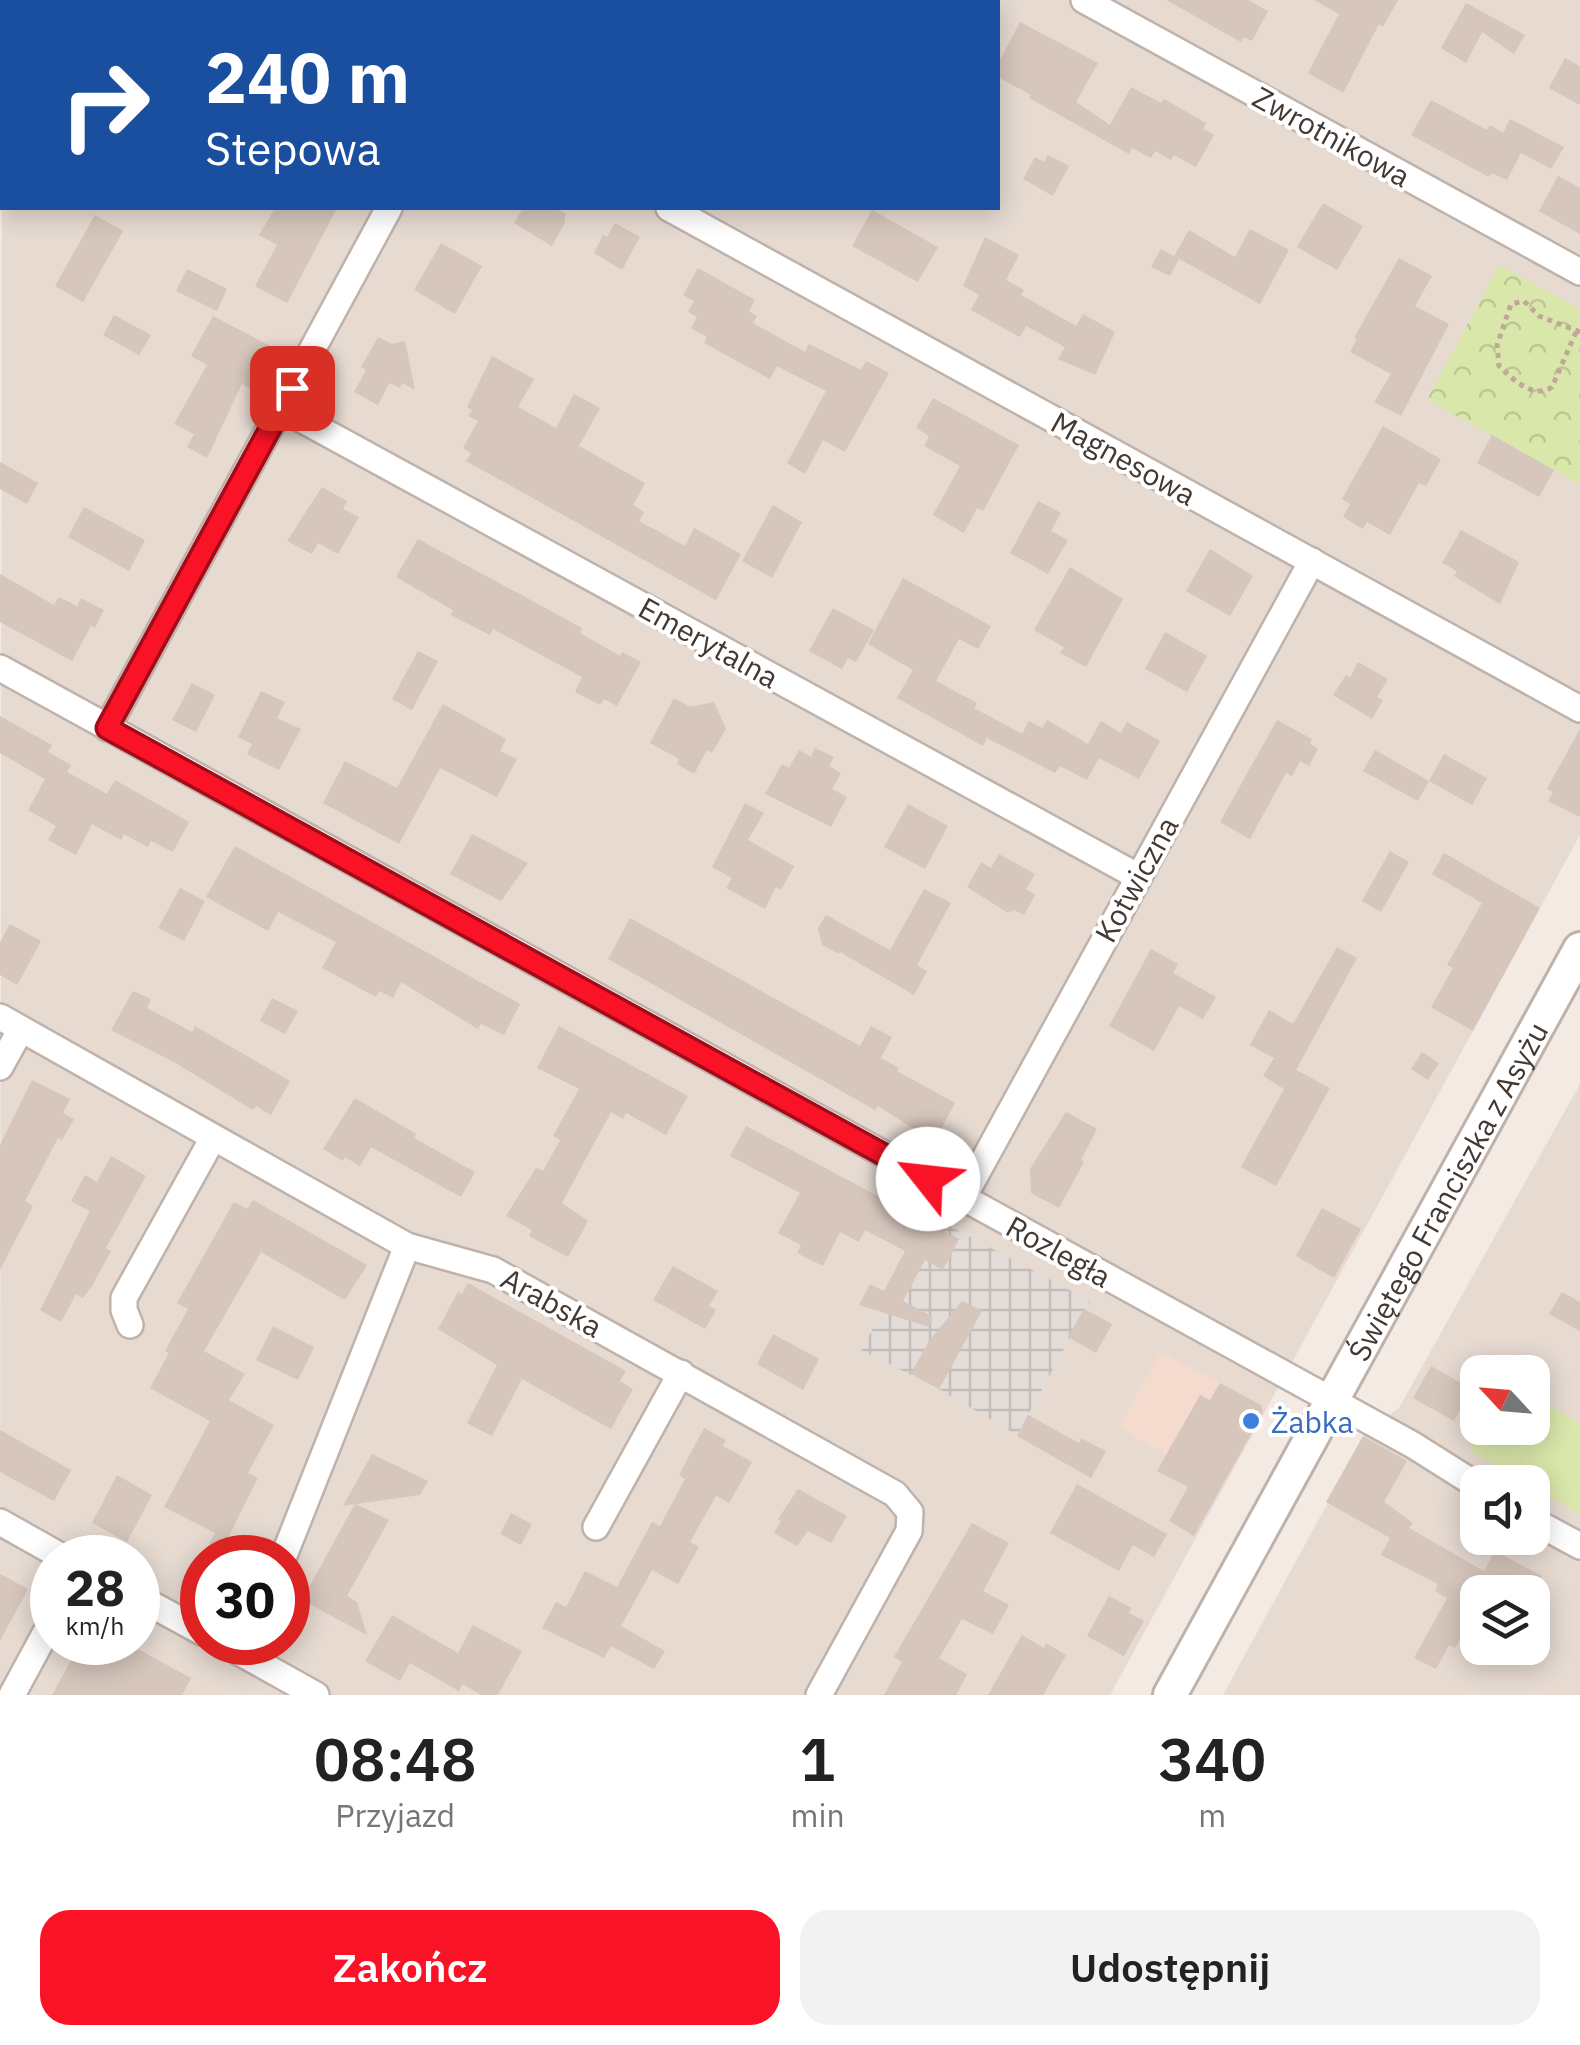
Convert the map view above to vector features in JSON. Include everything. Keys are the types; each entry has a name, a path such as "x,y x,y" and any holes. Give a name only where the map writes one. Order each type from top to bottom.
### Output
{"street":[{"name":"Zwrotnikowa","path":"1084,0 1580,272"},
{"path":"107,728 389,210"},
{"name":"Magnesowa","path":"672,210 1580,709"},
{"name":"Emerytalna","path":"281,408 1137,876"},
{"name":"Kotwiczna","path":"962,1198 1312,561"},
{"name":"Rozległa","path":"0,668 1413,1445 1460,1475"},
{"name":"Świętego Franciszka z Asyżu","path":"1170,1695 1580,949"},
{"path":"0,1068 11,1023"},
{"name":"Arabska","path":"11,1023 407,1246 484,1266 894,1494 910,1512 908,1531 819,1695"},
{"path":"130,1325 124,1298 213,1138"},
{"path":"292,1535 407,1246"},
{"path":"596,1527 681,1373"},
{"path":"0,1522 30,1539"},
{"path":"1550,1530 1580,1546"},
{"path":"12,1695 30,1662"},
{"path":"266,1665 316,1695"}],"path":[{"path":"1516,300 1540,316 1578,332 1552,387 1544,392 1534,392 1499,366 1497,345 1511,304 1516,300"}],"shaded area":[{"path":"1000,0 1580,0 1580,835 1110,1695 0,1695 2,210 1000,210"},
{"path":"1580,1084 1580,1695 1223,1695 1366,1433 1399,1408"},
{"path":"935,1218 1090,1301 1017,1435 939,1389 861,1350"},
{"path":"1160,1351 1261,1405 1263,1413 1223,1486 1119,1428"}],"green space":[{"path":"1499,265 1580,309 1580,484 1427,400"},
{"path":"1550,1406 1580,1424 1580,1514 1550,1497 1550,1465 1494,1465 1469,1451 1472,1445 1550,1445"}],"building":[{"path":"1166,0 1248,0 1268,11 1252,41 1244,37 1241,42"},
{"path":"1314,0 1398,0 1383,27 1379,24 1343,93 1308,73 1339,14"},
{"path":"1466,3 1525,35 1514,54 1482,32 1466,63 1441,48"},
{"path":"1020,22 1098,63 1076,102 1110,125 1131,87 1161,103 1164,99 1206,123 1203,129 1214,135 1196,167 1174,155 1171,160 1155,151 1151,158 1132,148 1129,154 1000,78 1000,60"},
{"path":"1565,58 1580,66 1580,105 1549,88"},
{"path":"1431,100 1487,130 1490,125 1503,133 1510,119 1564,147 1551,169 1521,153 1507,180 1492,173 1489,177 1411,135"},
{"path":"1048,155 1069,166 1053,196 1023,179 1035,157 1044,162"},
{"path":"1558,176 1580,188 1580,234 1539,211"},
{"path":"1323,203 1363,226 1337,270 1297,247"},
{"path":"274,210 336,210 287,303 255,286 277,245 259,235"},
{"path":"522,210 565,213 565,222 552,246 514,223"},
{"path":"872,210 938,247 918,282 852,246"},
{"path":"95,215 123,231 83,302 55,286"},
{"path":"615,223 640,237 622,270 594,253"},
{"path":"1250,229 1289,250 1260,304 1174,256 1189,230 1235,257"},
{"path":"985,237 1019,255 1006,280 1024,290 1021,295 1076,326 1083,314 1115,332 1095,375 1058,359 1065,347 1026,326 1020,337 971,310 979,295 963,286"},
{"path":"441,243 482,266 455,314 414,290"},
{"path":"1161,249 1179,259 1170,276 1151,267"},
{"path":"1399,258 1432,276 1415,306 1449,324 1401,416 1374,402 1391,374 1350,352"},
{"path":"698,268 755,300 749,311 757,316 753,323 805,352 809,344 861,370 866,361 889,373 845,452 823,440 805,474 787,463 826,391 777,366 770,379 704,343 707,337 691,328 697,317 688,312 694,301 683,295"},
{"path":"187,269 227,289 217,311 176,291"},
{"path":"114,315 151,335 139,355 103,335"},
{"path":"213,316 276,349 254,391 242,384 207,458 187,447 194,434 174,424 207,365 191,356"},
{"path":"378,337 392,344 405,341 415,390 402,383 400,388 389,383 378,405 354,392 366,370 361,367"},
{"path":"492,356 534,379 518,407 556,428 574,394 600,408 579,446 645,483 633,505 644,512 639,521 685,546 694,528 741,554 716,600 466,461 471,453 463,448 478,421 468,416 472,410 467,407"},
{"path":"933,398 1019,445 983,511 977,508 964,533 933,515 960,466 924,446 929,436 916,428"},
{"path":"1383,426 1441,459 1426,486 1419,483 1390,535 1367,522 1363,529 1343,517 1350,504 1342,499"},
{"path":"1492,435 1554,470 1539,497 1477,463"},
{"path":"0,462 38,483 27,504 0,489"},
{"path":"322,487 347,501 343,509 359,517 338,554 318,543 312,554 287,541"},
{"path":"1038,501 1061,513 1051,531 1068,540 1048,574 1010,553"},
{"path":"773,505 802,522 772,578 742,561"},
{"path":"84,507 145,540 129,571 68,537"},
{"path":"1461,530 1519,562 1500,604 1454,576 1457,571 1442,563"},
{"path":"418,539 582,628 580,633 620,656 622,652 641,662 617,706 604,699 600,705 575,692 582,677 493,629 490,635 451,615 453,610 396,577"},
{"path":"1210,549 1253,576 1230,616 1186,591"},
{"path":"1070,567 1123,599 1086,667 1060,653 1064,647 1034,630"},
{"path":"0,574 54,605 59,597 77,606 81,598 104,610 72,661 0,622"},
{"path":"903,578 991,626 978,649 959,639 936,681 977,703 974,708 1022,734 1029,721 1042,728 1047,720 1088,744 1101,721 1121,733 1127,722 1160,741 1139,779 1099,758 1087,780 1060,766 1055,773 987,738 983,746 897,698 913,670 868,644"},
{"path":"833,608 874,630 856,662 848,658 842,669 809,651"},
{"path":"1165,632 1207,656 1187,692 1145,669"},
{"path":"418,651 438,661 412,710 392,699"},
{"path":"1358,662 1388,679 1377,697 1383,700 1372,719 1333,695 1346,675 1350,678"},
{"path":"192,683 215,695 196,732 172,720"},
{"path":"261,691 285,702 277,718 301,729 279,770 247,754 252,744 238,737"},
{"path":"674,698 690,707 714,702 726,729 712,753 707,750 694,774 677,764 679,759 650,743"},
{"path":"443,704 506,739 500,751 517,759 497,797 440,768 399,844 323,803 345,761 397,788"},
{"path":"0,716 52,745 48,752 71,765 67,772 107,794 115,780 189,822 173,852 151,841 148,847 124,834 121,840 92,824 76,855 48,840 56,826 28,810 45,779 0,753"},
{"path":"1277,720 1312,739 1310,744 1318,749 1309,766 1300,761 1292,776 1286,773 1250,839 1220,822"},
{"path":"1580,729 1580,817 1548,801 1553,792 1547,789"},
{"path":"815,748 834,757 829,766 841,773 832,789 847,797 831,827 765,794 782,764 789,768 799,750 811,757"},
{"path":"1375,750 1429,781 1418,801 1363,771"},
{"path":"1444,754 1487,778 1472,805 1429,781"},
{"path":"745,803 764,813 748,840 794,866 781,890 776,887 765,909 726,888 732,878 712,867"},
{"path":"908,804 948,826 925,869 884,847"},
{"path":"472,834 528,863 501,901 450,874"},
{"path":"235,846 520,1004 504,1035 481,1024 478,1029 401,982 393,998 379,991 376,997 322,968 336,942 278,912 268,931 206,897"},
{"path":"1390,851 1409,862 1381,912 1362,901"},
{"path":"1444,853 1540,908 1473,1031 1431,1007 1453,968 1447,965 1482,903 1432,874"},
{"path":"999,854 1035,874 1026,889 1035,895 1024,915 1014,910 1008,913 967,887 981,862 991,868"},
{"path":"180,888 205,901 184,941 158,928"},
{"path":"924,889 951,903 917,965 927,971 914,995 822,945 818,928 826,915 890,950"},
{"path":"630,918 860,1046 871,1026 892,1037 881,1058 955,1103 934,1142 878,1106 875,1110 608,959"},
{"path":"10,924 41,941 17,985 0,975 0,942"},
{"path":"1337,947 1357,958 1296,1070 1330,1088 1276,1186 1241,1167 1284,1089 1263,1076 1274,1058 1250,1045 1269,1010 1293,1024"},
{"path":"1151,949 1178,964 1173,973 1216,997 1203,1019 1179,1006 1154,1051 1109,1026"},
{"path":"133,991 151,999 147,1008 192,1032 195,1026 290,1081 271,1115 256,1106 253,1110 174,1062 111,1030"},
{"path":"272,998 298,1011 285,1034 260,1021"},
{"path":"559,1026 688,1096 666,1135 626,1113 623,1119 611,1112 562,1203 588,1221 568,1257 529,1236 532,1230 506,1216 536,1168 543,1171 560,1140 553,1136 579,1089 537,1068"},
{"path":"1422,1052 1439,1063 1428,1080 1411,1069"},
{"path":"32,1080 70,1099 63,1113 74,1119 62,1140 58,1138 25,1201 33,1206 0,1270 0,1145"},
{"path":"355,1098 416,1134 414,1138 475,1172 461,1197 371,1147 360,1166 323,1149"},
{"path":"1066,1112 1097,1129 1059,1208 1031,1193 1030,1169"},
{"path":"746,1126 959,1239 943,1270 925,1260 903,1301 933,1317 929,1327 859,1305 870,1284 884,1291 905,1251 865,1230 859,1242 840,1232 823,1266 797,1253 801,1245 778,1233 800,1193 730,1156"},
{"path":"111,1156 146,1176 106,1248 111,1251 92,1286 83,1298 76,1294 61,1322 40,1310 90,1211 71,1201 85,1175 97,1182"},
{"path":"253,1200 367,1265 345,1300 261,1252 204,1351 245,1374 229,1400 274,1425 248,1473 258,1478 230,1535 214,1535 164,1507 210,1421 150,1388 188,1309 177,1303 234,1202 247,1209"},
{"path":"1322,1208 1361,1229 1334,1278 1296,1256"},
{"path":"673,1266 718,1291 709,1306 716,1310 705,1329 653,1300"},
{"path":"468,1283 626,1371 620,1381 633,1389 611,1429 522,1379 492,1436 467,1423 497,1365 438,1329 458,1292 462,1294"},
{"path":"1562,1292 1580,1302 1580,1331 1549,1314"},
{"path":"962,1301 982,1311 939,1389 911,1374 929,1341"},
{"path":"1084,1309 1112,1324 1096,1353 1068,1337"},
{"path":"273,1326 314,1347 298,1380 256,1360"},
{"path":"773,1334 819,1359 803,1390 757,1364"},
{"path":"1431,1366 1460,1382 1460,1410 1454,1421 1413,1398"},
{"path":"1220,1383 1261,1405 1263,1413 1194,1536 1169,1521 1188,1487 1157,1471 1200,1395 1210,1400"},
{"path":"1028,1415 1079,1443 1081,1438 1106,1451 1091,1478 1017,1436"},
{"path":"704,1428 726,1440 723,1446 752,1462 729,1503 716,1496 690,1542 699,1547 678,1584 652,1570 621,1626 665,1651 654,1669 611,1646 604,1658 542,1628 556,1602 566,1607 585,1571 617,1587 652,1522 660,1526 685,1479 679,1475"},
{"path":"0,1430 71,1470 54,1501 0,1472"},
{"path":"1363,1436 1407,1461 1384,1502 1413,1523 1409,1528 1484,1571 1493,1555 1503,1555 1540,1575 1460,1575 1460,1639 1455,1648 1449,1645 1436,1669 1414,1658 1447,1598 1435,1591 1438,1584 1381,1555 1390,1538 1326,1502"},
{"path":"372,1454 428,1481 420,1495 356,1504 389,1520 347,1596 357,1602 367,1635 310,1604 310,1586 355,1504 343,1506"},
{"path":"117,1475 152,1495 131,1535 114,1535 92,1523"},
{"path":"1077,1484 1167,1534 1154,1557 1133,1545 1119,1571 1050,1533"},
{"path":"798,1489 847,1516 831,1543 808,1531 797,1546 774,1533 781,1521 778,1519"},
{"path":"511,1513 532,1524 521,1545 500,1534"},
{"path":"972,1523 1009,1543 983,1591 1009,1605 993,1634 962,1619 939,1658 967,1674 956,1695 884,1695 902,1662 894,1657"},
{"path":"0,1574 28,1589 0,1641"},
{"path":"1109,1596 1132,1608 1129,1613 1144,1621 1124,1656 1087,1636"},
{"path":"392,1615 458,1653 473,1625 522,1651 498,1695 482,1695 462,1684 459,1691 410,1663 400,1681 365,1661"},
{"path":"1022,1635 1066,1655 1043,1695 988,1695"},
{"path":"160,1661 191,1678 182,1695 52,1695 68,1665 160,1665"}],"place":[{"name":"Żabka","path":"1251,1421"}],"route":[{"path":"292,388 107,728 928,1179"}]}
